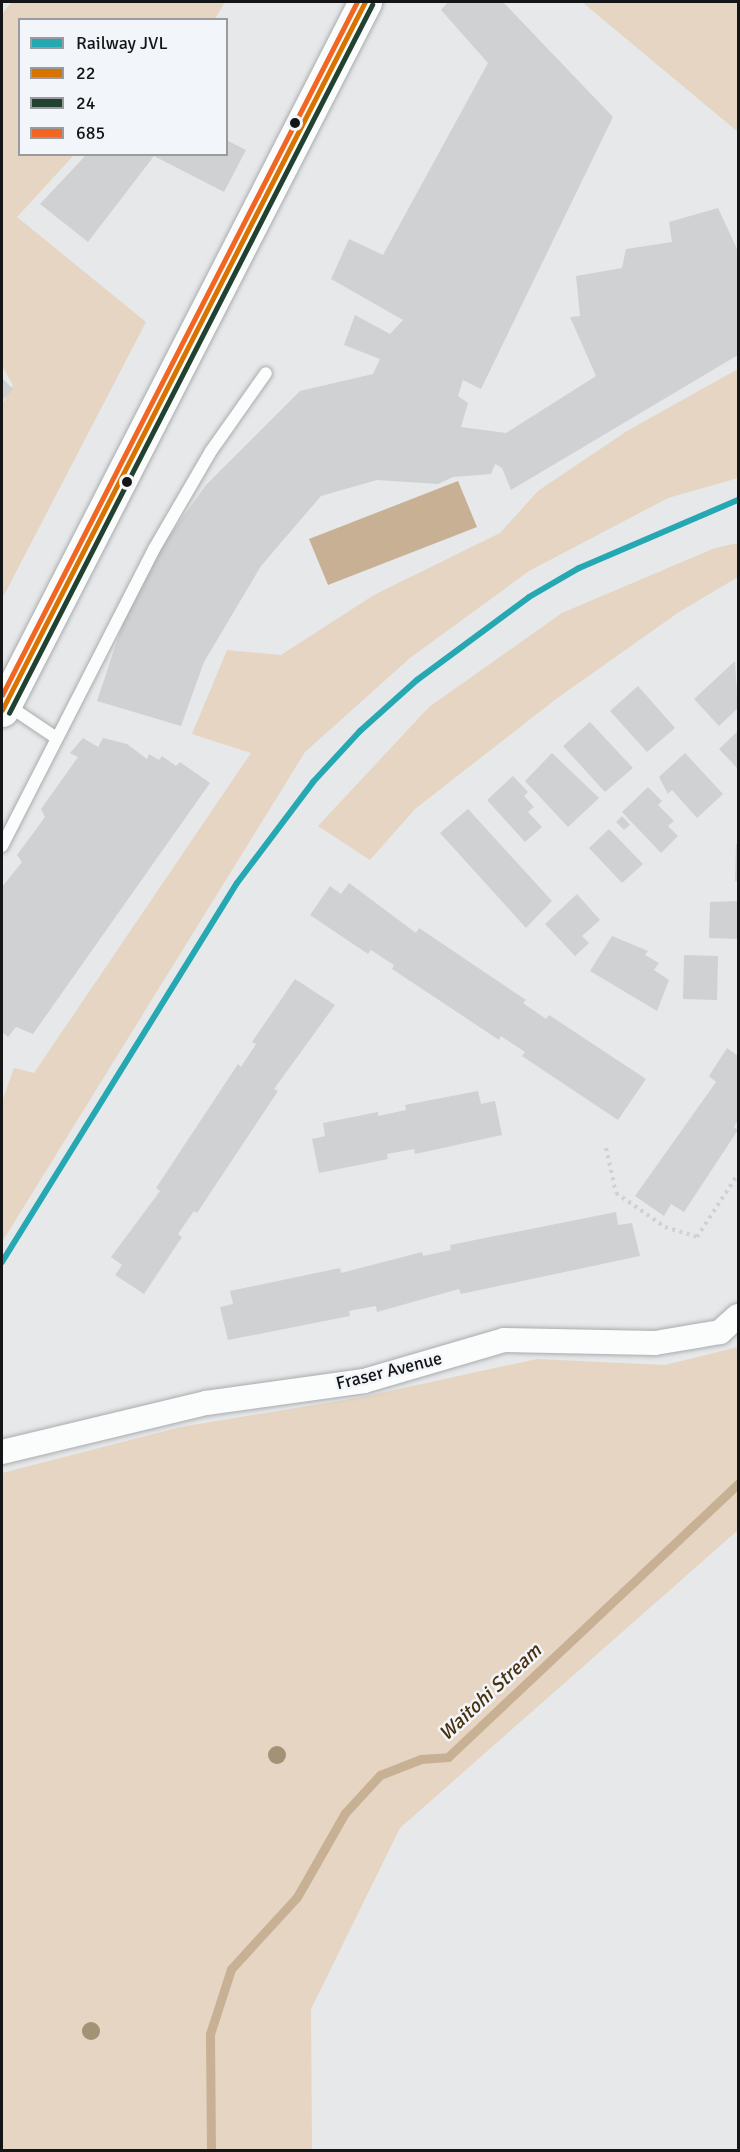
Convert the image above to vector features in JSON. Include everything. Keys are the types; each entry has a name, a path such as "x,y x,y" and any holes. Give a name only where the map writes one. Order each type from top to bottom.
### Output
{"main road":[{"path":"3,706 365,2"}],"street":[{"name":"Fraser Avenue","path":"2,1452 206,1403 364,1381 504,1340 655,1344 720,1332 738,1316"}],"lane":[{"path":"2,846 154,549 211,451 266,373"},
{"path":"3,706 56,737"}],"path":[{"path":"606,1148 616,1193 666,1227 697,1237 738,1174"}],"shaded area":[{"path":"12,2 225,2 216,18 18,18 18,156 73,156 17,217 146,322 2,599 2,404 13,385 2,366 2,14"},
{"path":"582,2 738,2 738,132"},
{"path":"738,369 738,478 668,498 529,571 410,658 305,752 2,1242 2,1102 14,1068 34,1073 251,753 192,734 227,650 281,655 374,595 500,533 538,491 627,431"},
{"path":"458,481 477,527 328,585 309,539"},
{"path":"738,543 738,577 679,612 556,699 415,809 370,860 318,826 429,707 562,613 715,548"},
{"path":"738,1347 738,1530 400,1828 311,2009 312,2150 2,2150 2,1473 181,1427 362,1397 537,1359 665,1365"}],"building":[{"path":"448,2 503,2 613,117 481,389 463,380 458,396 468,403 461,427 506,433 596,376 570,317 580,316 576,276 622,268 626,249 672,242 669,222 718,208 738,251 738,355 511,490 502,468 495,464 491,474 453,477 438,484 377,480 321,496 261,566 204,662 181,726 97,701 123,623 157,553 206,485 300,391 373,374 380,359 344,345 355,315 390,334 403,320 331,279 349,239 383,255 488,63 441,10"},
{"path":"228,141 246,150 224,192 154,156 228,156"},
{"path":"85,156 154,156 88,242 40,204"},
{"path":"2,378 13,389 2,401"},
{"path":"735,661 738,708 719,726 694,699"},
{"path":"638,686 675,728 647,752 610,711"},
{"path":"590,722 633,768 605,792 563,746"},
{"path":"738,731 738,769 719,749"},
{"path":"83,738 98,747 103,738 127,744 147,759 149,754 159,760 162,756 176,766 180,762 210,783 33,1034 16,1027 8,1037 2,1032 2,887 22,862 17,855 45,817 41,809 78,757 70,753"},
{"path":"552,753 599,798 568,827 525,781"},
{"path":"685,753 723,794 697,818 672,790 668,794 659,777"},
{"path":"513,776 528,792 524,796 534,807 528,812 542,827 525,842 487,800"},
{"path":"648,787 662,801 658,805 674,821 668,826 678,836 661,853 622,812"},
{"path":"468,809 552,901 526,928 440,833"},
{"path":"622,816 630,825 624,830 616,822"},
{"path":"609,829 643,864 622,883 589,848"},
{"path":"736,844 738,844 738,881 735,881"},
{"path":"349,883 416,933 419,928 526,1000 523,1003 546,1019 549,1015 646,1079 618,1120 522,1056 525,1052 501,1036 499,1040 392,969 394,965 371,950 368,954 310,915 330,886 341,894"},
{"path":"577,894 600,920 582,936 589,943 575,956 545,924"},
{"path":"738,901 738,939 709,938 710,902"},
{"path":"612,936 648,951 645,955 659,963 654,970 669,980 657,1011 590,971"},
{"path":"684,955 718,956 717,1000 683,999"},
{"path":"295,979 335,1005 274,1089 278,1091 197,1213 194,1211 178,1234 182,1237 144,1294 115,1275 122,1265 111,1257 160,1191 156,1188 238,1064 241,1067 256,1044 252,1042"},
{"path":"727,1048 738,1056 738,1120 734,1127 738,1130 684,1212 671,1204 664,1216 635,1196 716,1082 709,1076"},
{"path":"478,1091 481,1104 495,1101 502,1135 415,1154 414,1149 387,1154 388,1159 319,1173 312,1139 325,1136 323,1123 378,1112 378,1116 406,1110 405,1105"},
{"path":"616,1212 618,1225 632,1223 640,1256 461,1294 459,1289 377,1312 376,1306 349,1311 350,1316 228,1340 220,1307 233,1304 230,1291 340,1268 341,1273 422,1252 423,1256 451,1250 450,1245"}],"waterway":[{"name":"Waitohi Stream","path":"211,2150 210,2034 231,1969 297,1897 345,1813 380,1775 421,1759 448,1757 738,1484"}],"rail line":[{"name":"JVL","path":"2,1262 237,883 313,782 360,731 417,680 529,597 579,568 738,500"}],"transit line":[{"name":"685","path":"2,695 357,2"},
{"name":"22","path":"2,710 365,2"},
{"name":"24","path":"9,713 372,5"}]}
